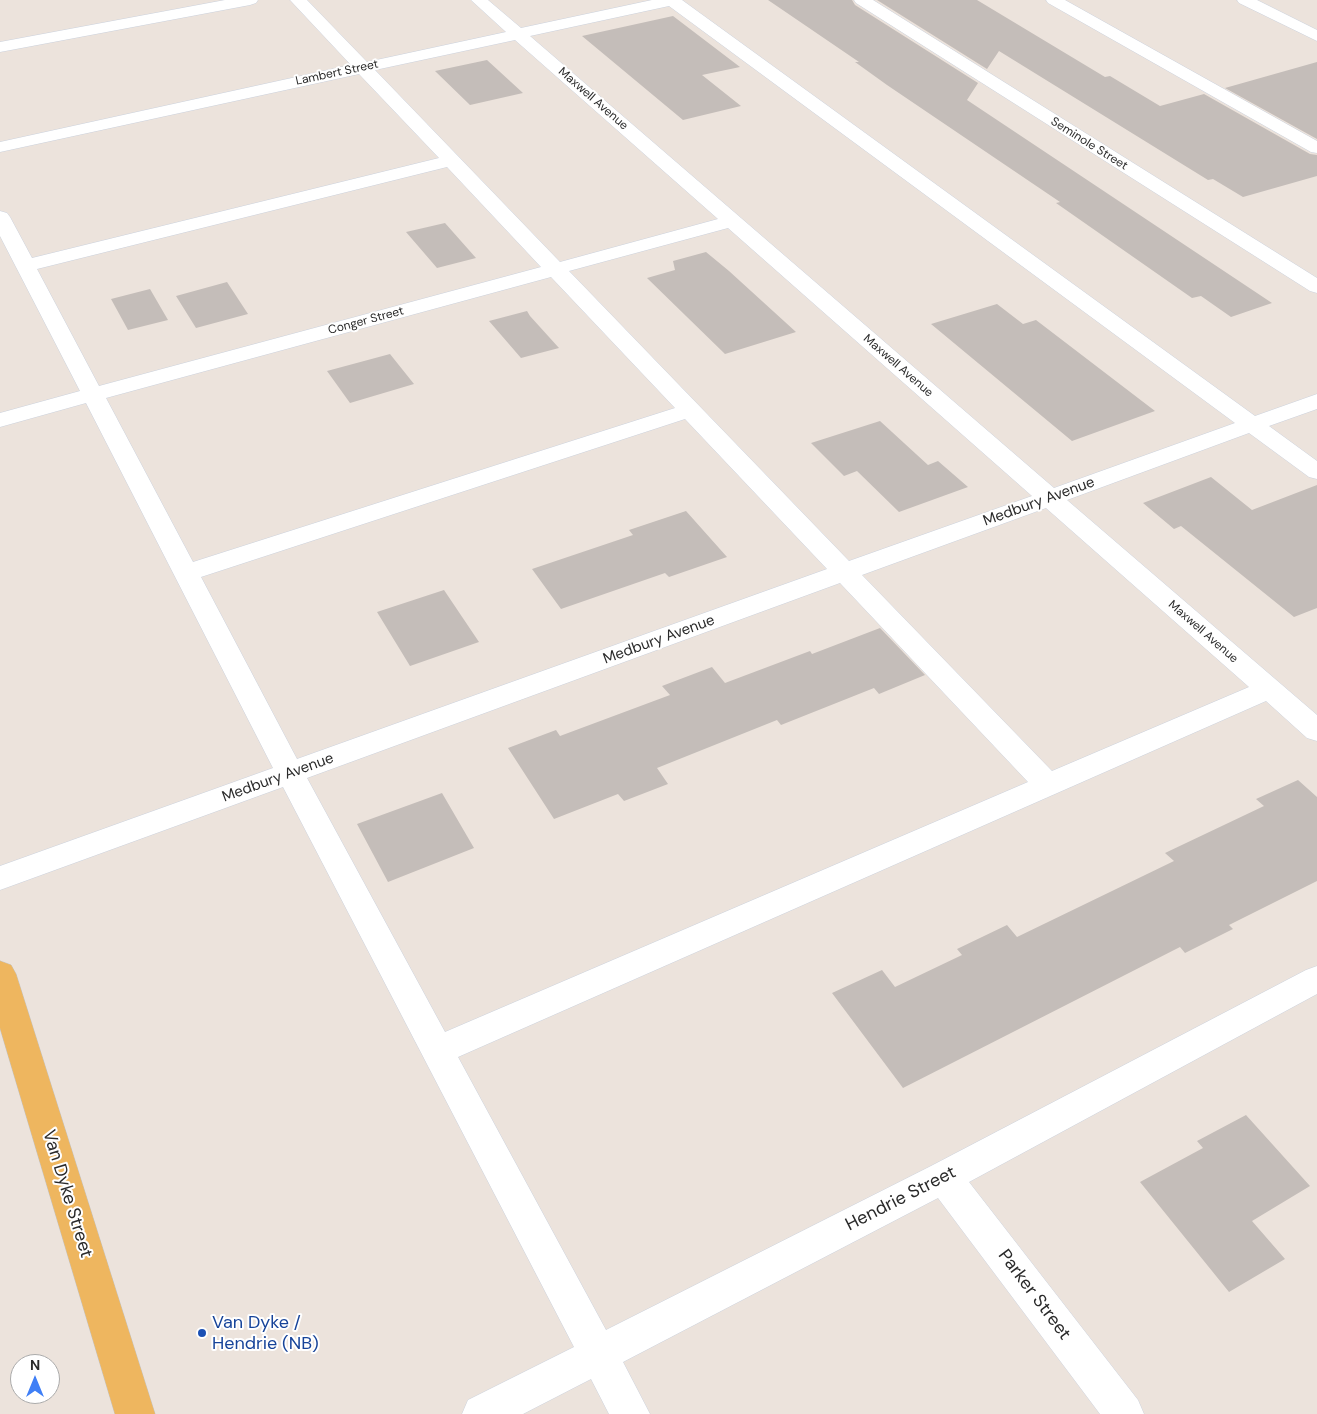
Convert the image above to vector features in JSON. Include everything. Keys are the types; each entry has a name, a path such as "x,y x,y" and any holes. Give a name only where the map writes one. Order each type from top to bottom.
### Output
{"main road":[{"name":"Van Dyke Street","path":"0,974 135,1414"}],"street":[{"path":"0,47 250,0"},
{"path":"298,0 692,410 1048,785"},
{"name":"Maxwell Avenue","path":"479,0 1317,731"},
{"path":"672,0 1317,472"},
{"name":"Lambert Street","path":"0,147 672,0"},
{"name":"Seminole Street","path":"862,0 1317,287"},
{"path":"1054,0 1317,148"},
{"path":"1246,0 1317,36"},
{"path":"25,266 452,161"},
{"path":"0,217 291,774 630,1414"},
{"name":"Conger Street","path":"0,420 732,221"},
{"name":"Medbury Avenue","path":"0,878 1317,401"},
{"path":"186,573 692,410"},
{"path":"437,1051 1269,689"},
{"name":"Hendrie Street","path":"482,1414 944,1176 1317,979"},
{"name":"Parker Street","path":"944,1176 1124,1414"}],"building":[{"path":"768,0 852,0 855,5 978,83 967,100 1272,303 1231,317 1201,296 1192,298 1056,203 1060,202 887,85 855,62 859,62"},
{"path":"877,0 977,0 1105,77 1110,76 1160,106 1204,94 1310,154 1317,155 1317,176 1243,197 1213,179 1208,180 999,51 987,69"},
{"path":"673,16 740,67 702,75 741,106 683,120 582,36"},
{"path":"487,60 523,93 470,105 435,71"},
{"path":"1317,62 1317,139 1225,88"},
{"path":"445,223 476,258 437,268 406,232"},
{"path":"706,252 796,332 725,354 647,278 675,270 673,261"},
{"path":"227,282 248,314 196,328 176,296"},
{"path":"150,289 168,320 128,330 111,299"},
{"path":"997,304 1023,324 1036,320 1155,411 1072,441 931,324"},
{"path":"527,311 559,348 521,358 489,321"},
{"path":"390,354 414,384 350,403 327,371"},
{"path":"880,421 928,465 938,461 968,487 899,512 857,471 844,476 811,443"},
{"path":"1211,477 1252,510 1317,485 1317,608 1294,617 1181,526 1174,529 1143,503"},
{"path":"686,511 727,557 669,577 665,573 561,609 532,569 633,535 629,530"},
{"path":"444,590 479,642 410,666 377,612"},
{"path":"880,628 925,675 879,694 874,688 781,725 777,720 657,768 668,784 624,801 618,794 554,819 508,748 556,730 560,736 670,695 662,686 712,667 725,683 810,651 812,654"},
{"path":"1298,780 1317,797 1317,881 1229,925 1233,929 1185,953 1180,947 903,1088 832,993 882,970 895,987 962,955 957,949 1007,925 1017,937 1174,861 1165,853 1264,806 1256,799"},
{"path":"442,793 474,848 388,882 357,824"},
{"path":"1246,1115 1310,1186 1252,1221 1285,1259 1229,1292 1140,1182 1203,1148 1197,1141"}],"place":[{"name":"Van Dyke / Hendrie (NB)","path":"202,1333"}]}
